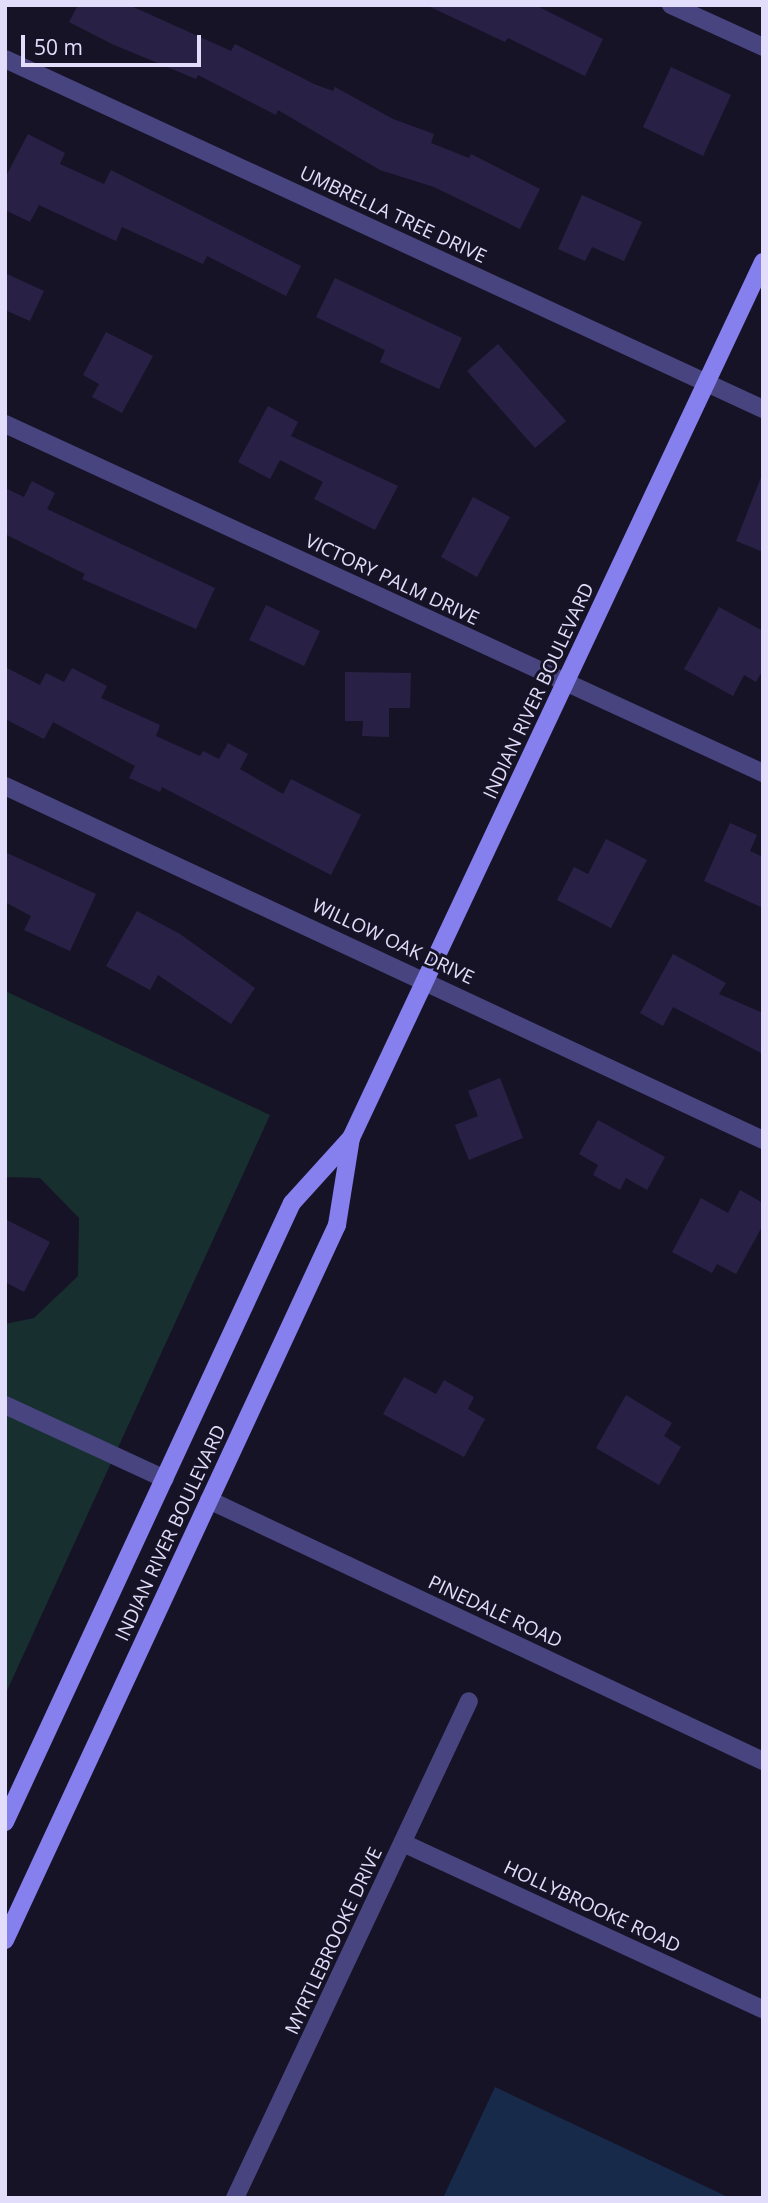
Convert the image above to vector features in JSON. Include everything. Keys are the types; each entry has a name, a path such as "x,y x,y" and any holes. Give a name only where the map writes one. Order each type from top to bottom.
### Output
{"main road":[{"name":"INDIAN RIVER BOULEVARD","path":"5,1940 337,1225 351,1138 763,262"},
{"name":"INDIAN RIVER BOULEVARD","path":"5,1822 292,1203 351,1138"}],"street":[{"path":"671,5 763,47"},
{"name":"UMBRELLA TREE DRIVE","path":"5,59 763,409"},
{"name":"VICTORY PALM DRIVE","path":"5,424 763,773"},
{"name":"WILLOW OAK DRIVE","path":"5,786 426,980 763,1140"},
{"path":"5,1405 165,1479"},
{"name":"PINEDALE ROAD","path":"209,1500 763,1761"},
{"name":"MYRTLEBROOKE DRIVE","path":"235,2198 469,1701"},
{"name":"HOLLYBROOKE ROAD","path":"403,1843 763,2009"}],"green space":[{"path":"5,991 270,1115 5,1695 5,1324 34,1318 78,1276 79,1218 40,1178 5,1177"}],"water":[{"path":"495,2087 730,2198 443,2198"}],"building":[{"path":"78,5 129,5 231,51 235,44 314,84 333,91 335,87 393,119 434,134 431,143 469,158 471,154 540,189 520,229 434,187 380,170 278,110 276,115 198,75 196,79 112,44 69,22"},
{"path":"426,5 535,5 603,39 585,76 508,38 505,42"},
{"path":"671,67 731,95 703,156 643,127"},
{"path":"28,134 65,153 60,164 104,184 111,170 301,266 286,296 207,256 203,264 122,227 116,241 39,205 30,222 5,210 5,178"},
{"path":"582,195 642,222 624,261 592,247 585,261 558,249"},
{"path":"5,273 44,291 30,321 5,310"},
{"path":"335,278 462,338 439,389 380,362 385,350 316,317"},
{"path":"106,332 153,356 122,413 92,397 99,384 83,375"},
{"path":"498,344 566,421 535,448 467,371"},
{"path":"268,406 298,422 291,436 398,486 375,530 314,499 323,482 280,460 270,479 238,462"},
{"path":"763,475 763,552 736,541"},
{"path":"32,481 55,493 47,509 215,588 196,629 82,579 85,574 5,534 5,488 24,497"},
{"path":"473,497 510,517 477,577 441,557"},
{"path":"266,605 320,631 304,666 249,640"},
{"path":"719,607 763,631 763,670 756,682 744,675 733,696 684,669"},
{"path":"5,667 40,685 46,673 64,682 72,668 107,686 101,698 160,725 156,736 200,756 203,751 219,759 228,743 248,754 240,769 283,794 291,779 361,815 331,875 162,787 160,792 129,778 135,766 53,722 44,739 5,719"},
{"path":"345,672 411,673 410,708 389,708 389,737 362,736 363,721 345,721"},
{"path":"730,823 757,835 750,851 763,857 763,908 704,881"},
{"path":"606,839 647,860 611,928 557,900 574,867 588,874"},
{"path":"5,852 96,894 70,951 24,930 31,916 5,902"},
{"path":"137,911 180,934 255,988 231,1024 158,975 150,990 106,966"},
{"path":"673,954 726,983 719,994 763,1013 763,1054 673,1007 663,1026 640,1013"},
{"path":"500,1078 523,1138 469,1160 455,1125 478,1116 468,1091"},
{"path":"598,1120 665,1157 647,1190 626,1178 620,1190 593,1175 598,1165 579,1154"},
{"path":"740,1190 763,1203 763,1225 736,1274 717,1264 712,1273 672,1252 701,1198 728,1213"},
{"path":"5,1219 50,1242 24,1292 5,1282"},
{"path":"404,1377 436,1394 444,1380 474,1397 468,1409 485,1419 464,1457 383,1414"},
{"path":"626,1395 672,1423 664,1436 681,1447 659,1485 596,1448"}]}
